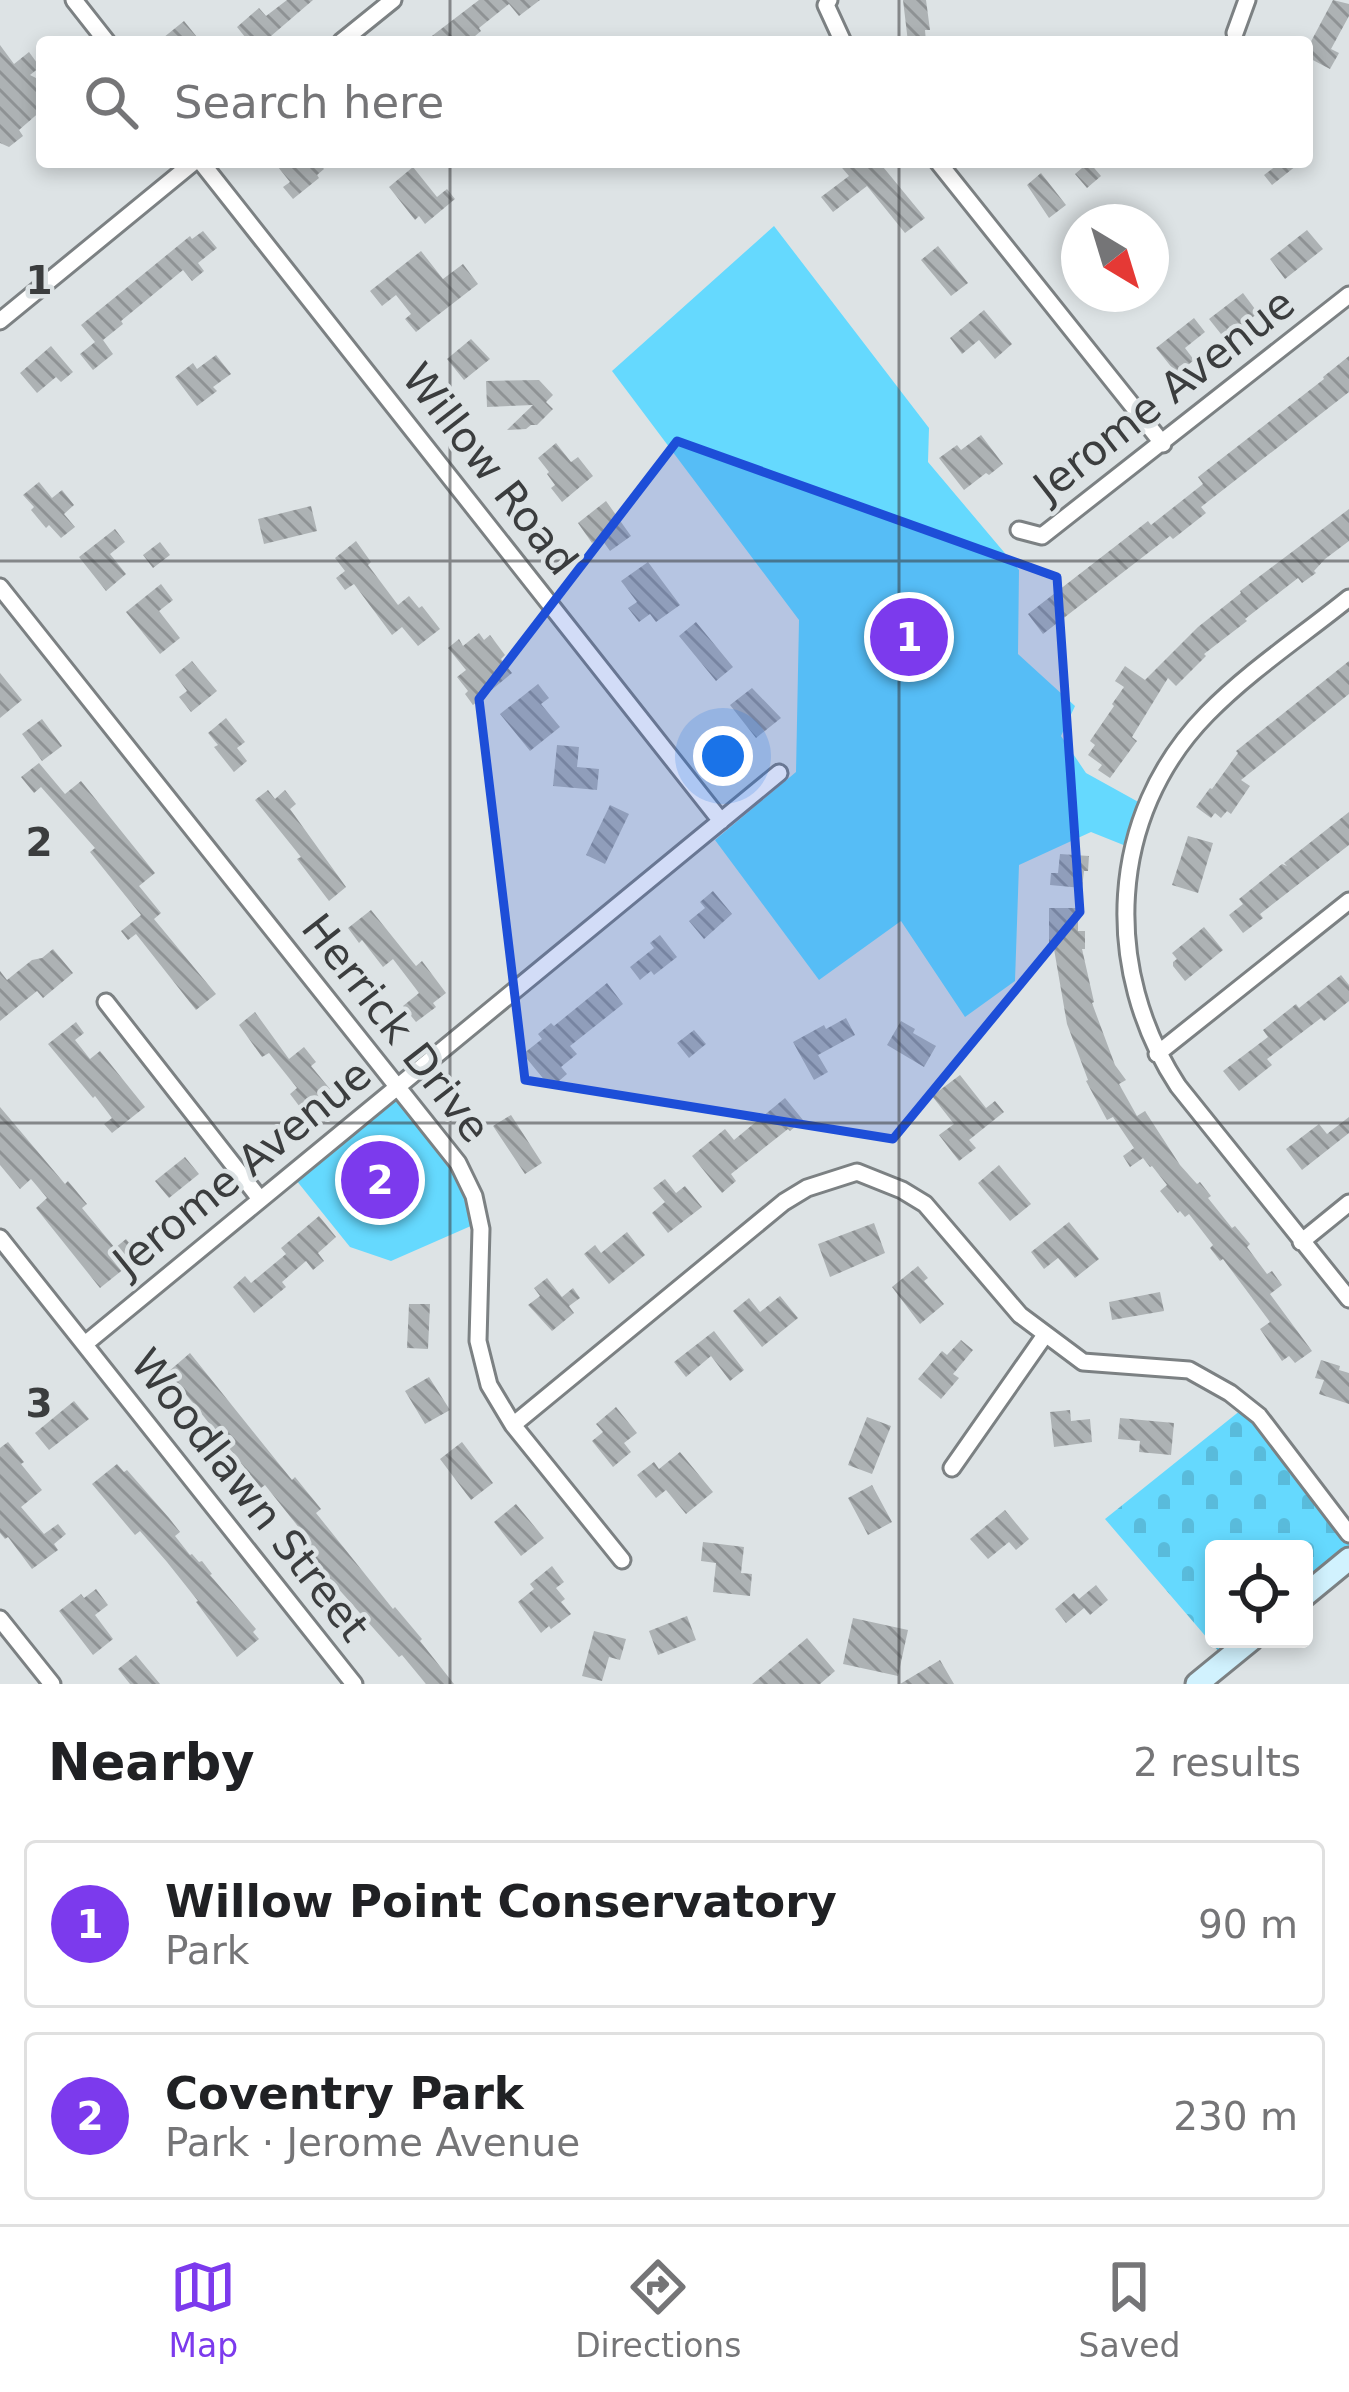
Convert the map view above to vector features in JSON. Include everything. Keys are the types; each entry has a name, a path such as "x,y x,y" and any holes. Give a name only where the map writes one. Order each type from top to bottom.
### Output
{"main road":[{"path":"1313,1589 1349,1559"},
{"path":"1199,1683 1241,1648"}],"street":[{"path":"74,0 102,36"},
{"path":"348,36 393,0"},
{"path":"1234,33 1247,0"},
{"path":"830,7 841,36"},
{"path":"0,321 191,168"},
{"name":"Willow Road","path":"203,168 722,821"},
{"path":"943,168 1163,444"},
{"name":"Jerome Avenue","path":"1019,530 1042,536 1349,296"},
{"name":"Herrick Drive","path":"0,586 451,1153 474,1196 482,1247 478,1341 489,1384 513,1425 622,1560"},
{"path":"1349,598 1207,714 1178,749 1149,801 1126,881 1126,941 1138,1004 1157,1054 1349,1299"},
{"name":"Jerome Avenue","path":"85,1344 779,773"},
{"path":"1157,1054 1349,901"},
{"path":"106,1002 260,1199"},
{"path":"513,1425 784,1202 857,1172 925,1204 1019,1315 1083,1362 1189,1370 1230,1393 1259,1416 1349,1534"},
{"path":"1301,1242 1349,1204"},
{"name":"Woodlawn Street","path":"0,1238 354,1684"},
{"path":"952,1468 1045,1335"},
{"path":"0,1619 52,1684"}],"highlighted area":[{"path":"677,441 1057,577 1080,912 893,1139 525,1080 479,699"}],"green space":[{"path":"774,226 929,428 928,462 1019,570 1018,654 1075,706 1061,736 1086,773 1142,804 1126,846 1091,832 1019,865 1015,981 965,1017 901,921 819,980 715,840 796,772 799,620 612,371"},
{"path":"398,1090 449,1155 480,1222 391,1261 350,1247 292,1175"},
{"path":"1241,1410 1349,1541 1349,1548 1313,1577 1313,1540 1205,1540 1205,1636 1105,1519"}],"building":[{"path":"287,0 313,0 271,36 244,36 237,27 259,8 266,16"},
{"path":"479,0 540,0 519,16 509,4 475,36 432,36"},
{"path":"903,0 926,0 930,30 925,30 926,36 907,36"},
{"path":"1333,0 1349,4 1349,16 1331,49 1339,53 1330,69 1313,60 1313,38"},
{"path":"184,21 196,36 165,36"},
{"path":"0,45 14,64 29,52 36,62 30,75 36,78 36,115 9,147 0,143"},
{"path":"279,168 324,169 293,199 283,187 290,182"},
{"path":"414,168 437,197 447,189 455,199 425,224 419,216 415,220 389,187"},
{"path":"842,168 884,168 925,218 905,233 867,186 833,212 821,197 849,176"},
{"path":"1082,168 1094,168 1101,176 1087,188 1075,174"},
{"path":"1273,168 1293,168 1272,185 1264,175"},
{"path":"1041,173 1065,204 1049,218 1027,185"},
{"path":"1307,230 1323,249 1285,279 1270,259"},
{"path":"203,231 217,248 198,263 204,271 192,281 183,270 121,321 103,340 113,354 93,370 80,354 95,342 81,325 190,236"},
{"path":"938,246 968,283 951,296 921,260"},
{"path":"421,251 443,279 463,264 478,284 416,332 405,319 411,314 396,295 382,306 370,291"},
{"path":"1243,293 1258,313 1225,339 1209,319"},
{"path":"984,310 1012,344 995,359 979,340 962,354 950,338"},
{"path":"1194,318 1205,332 1185,348 1194,360 1177,374 1156,348"},
{"path":"471,339 490,359 464,380 447,359"},
{"path":"51,346 73,372 61,382 56,377 37,393 20,373"},
{"path":"216,355 231,374 197,406 175,377 193,363 197,369"},
{"path":"1349,356 1349,392 1201,507 1206,513 1043,634 1028,614 1203,484 1198,477"},
{"path":"539,380 553,395 546,402 553,409 537,425 507,430 533,405 487,407 486,381"},
{"path":"981,435 1003,464 964,490 939,458"},
{"path":"556,443 571,462 578,457 593,476 562,502 538,458"},
{"path":"39,482 52,498 62,490 74,505 64,514 75,527 61,538 49,525 46,528 23,495"},
{"path":"606,501 631,536 610,551 600,537 592,543 578,523"},
{"path":"311,506 317,531 264,544 258,519"},
{"path":"1349,509 1349,541 1325,559 1316,573 1302,583 1298,578 1245,619 1176,686 1168,678 1132,737 1137,741 1110,778 1098,770 1102,765 1088,755 1095,745 1090,741 1124,687 1115,681 1125,666 1145,680 1240,591"},
{"path":"115,529 125,542 110,554 126,574 106,591 79,557"},
{"path":"356,541 398,605 409,596 440,629 418,646 402,627 392,635 354,584 345,590 336,578 345,571 335,558"},
{"path":"160,542 170,555 153,568 143,555"},
{"path":"648,562 680,605 656,622 650,614 639,622 628,608 637,602 621,581"},
{"path":"161,584 173,600 159,611 180,638 160,654 126,612"},
{"path":"696,622 733,667 716,681 679,636"},
{"path":"479,633 484,640 490,635 512,673 473,705 457,677 466,670 448,648 459,639 463,646"},
{"path":"192,661 217,691 191,712 179,697 187,691 175,675"},
{"path":"1349,661 1349,694 1241,780 1250,786 1231,814 1227,811 1221,818 1215,813 1211,818 1196,807 1236,751"},
{"path":"0,673 22,700 0,718"},
{"path":"538,684 549,698 541,704 560,727 530,751 500,714"},
{"path":"752,688 781,718 756,738 730,705"},
{"path":"226,718 245,742 237,748 247,761 234,772 208,733"},
{"path":"42,719 62,746 42,761 22,734"},
{"path":"557,745 579,747 577,767 599,769 597,790 553,786"},
{"path":"39,763 65,794 81,781 155,873 139,886 161,913 154,919 216,994 196,1010 136,934 128,940 121,931 141,915 90,852 95,848 41,787 34,793 21,777"},
{"path":"268,790 275,799 285,790 296,804 290,809 346,887 329,901 255,800"},
{"path":"610,805 629,814 605,864 586,855"},
{"path":"1349,812 1349,845 1260,914 1263,918 1243,933 1229,915 1243,904 1239,899 1282,864 1287,866 1284,863"},
{"path":"1188,836 1213,843 1198,893 1172,885"},
{"path":"1060,854 1089,856 1082,888 1050,885 1051,873 1058,873"},
{"path":"713,891 732,914 704,939 689,921 705,908 700,902"},
{"path":"1049,908 1078,908 1092,1003 1115,1065 1126,1080 1119,1084 1137,1116 1145,1111 1180,1165 1200,1182 1232,1228 1250,1244 1247,1247 1267,1274 1272,1271 1282,1285 1270,1294 1312,1351 1295,1363 1289,1356 1282,1361 1260,1329 1270,1322 1210,1248 1213,1245 1189,1214 1178,1213 1160,1191 1167,1185 1152,1166 1143,1158 1130,1167 1123,1156 1134,1148 1113,1117 1107,1120 1086,1081 1067,1024 1054,949 1049,949"},
{"path":"371,910 416,966 422,961 446,993 416,1022 403,1006 419,993 393,959 383,967 348,928"},
{"path":"1204,927 1223,950 1185,981 1173,966 1177,959 1172,953"},
{"path":"660,935 677,957 640,980 630,967 654,948 650,943"},
{"path":"53,949 73,973 43,998 37,991 0,1021 0,971 7,980"},
{"path":"1341,975 1349,985 1349,1001 1267,1059 1272,1065 1239,1091 1223,1071 1268,1037 1263,1030"},
{"path":"607,983 623,1004 570,1046 577,1054 561,1067 567,1074 551,1088 523,1054 542,1039 538,1034 551,1023 554,1026"},
{"path":"255,1012 289,1059 304,1047 316,1062 311,1066 330,1089 303,1111 290,1094 297,1088 269,1053 262,1057 239,1025"},
{"path":"846,1018 855,1035 818,1055 828,1072 814,1080 793,1042"},
{"path":"901,1021 936,1046 924,1067 887,1045"},
{"path":"76,1022 84,1033 75,1040 90,1059 100,1051 145,1107 112,1133 104,1124 112,1118 48,1044"},
{"path":"694,1030 706,1044 689,1058 677,1043"},
{"path":"960,1075 986,1108 995,1101 1004,1112 969,1140 976,1148 959,1161 939,1135 954,1124 932,1096"},
{"path":"785,1098 803,1120 731,1174 736,1181 722,1193 692,1156 725,1129 734,1140"},
{"path":"0,1107 87,1204 82,1208 115,1248 126,1239 140,1256 100,1288 36,1208 47,1198 31,1179 20,1189 0,1165"},
{"path":"511,1115 542,1163 525,1174 493,1126"},
{"path":"1349,1117 1349,1133 1302,1170 1286,1149 1319,1124 1327,1134"},
{"path":"185,1157 199,1174 169,1198 155,1181"},
{"path":"999,1165 1031,1204 1010,1221 978,1183"},
{"path":"665,1179 676,1193 685,1186 702,1207 668,1233 652,1213 665,1202 653,1188"},
{"path":"319,1216 336,1237 318,1253 324,1261 313,1270 306,1261 282,1282 286,1287 254,1313 233,1287 245,1276 251,1283 286,1254 281,1248"},
{"path":"1069,1222 1099,1259 1075,1278 1058,1258 1044,1269 1031,1252"},
{"path":"874,1223 885,1253 830,1277 818,1244"},
{"path":"627,1232 645,1255 609,1284 584,1254 595,1245 601,1253"},
{"path":"918,1266 944,1304 920,1324 892,1287"},
{"path":"547,1278 562,1297 573,1288 580,1298 569,1306 574,1313 552,1331 528,1305 540,1296 534,1288"},
{"path":"1160,1292 1164,1311 1112,1320 1109,1302"},
{"path":"780,1296 798,1318 762,1347 733,1311 749,1298 760,1312"},
{"path":"409,1304 430,1304 428,1349 407,1348"},
{"path":"714,1331 744,1370 730,1381 711,1356 686,1377 674,1362"},
{"path":"961,1340 973,1350 953,1374 959,1378 941,1399 918,1379 942,1351 947,1355"},
{"path":"190,1353 321,1509 316,1513 454,1684 426,1684 335,1585 303,1543 308,1539 168,1372"},
{"path":"1321,1360 1349,1373 1349,1404 1319,1394 1324,1380 1315,1378"},
{"path":"429,1377 450,1410 425,1424 405,1391"},
{"path":"74,1401 89,1419 49,1450 35,1433"},
{"path":"616,1407 637,1433 624,1443 631,1452 613,1467 592,1441 603,1432 596,1424"},
{"path":"1070,1410 1071,1421 1090,1419 1092,1442 1054,1447 1050,1412"},
{"path":"867,1417 891,1426 872,1474 848,1465"},
{"path":"1120,1418 1174,1423 1171,1455 1139,1452 1140,1441 1118,1439"},
{"path":"8,1442 42,1490 21,1507 44,1534 58,1524 66,1534 54,1544 58,1550 32,1569 0,1533 0,1448"},
{"path":"462,1442 493,1483 471,1500 440,1459"},
{"path":"680,1452 713,1492 686,1514 666,1490 656,1498 637,1475 654,1462 659,1469"},
{"path":"117,1464 169,1518 180,1532 175,1536 190,1555 202,1561 256,1629 253,1632 259,1639 237,1657 167,1562 140,1531 135,1535 92,1484"},
{"path":"872,1485 892,1522 868,1535 848,1498"},
{"path":"516,1504 544,1538 521,1556 494,1522"},
{"path":"1005,1510 1029,1539 1016,1550 1009,1542 988,1559 970,1539"},
{"path":"703,1542 744,1547 741,1573 752,1574 750,1596 713,1592 716,1563 701,1561"},
{"path":"552,1566 564,1582 556,1588 571,1614 541,1633 518,1602 534,1589 530,1584"},
{"path":"1096,1585 1108,1600 1090,1615 1084,1608 1066,1623 1055,1609 1074,1593 1079,1599"},
{"path":"96,1589 108,1605 95,1615 113,1639 93,1655 59,1611"},
{"path":"687,1616 696,1640 658,1655 649,1631"},
{"path":"853,1618 908,1630 898,1676 843,1664"},
{"path":"594,1631 626,1639 620,1660 609,1657 602,1681 582,1676"},
{"path":"807,1638 835,1671 820,1684 752,1684"},
{"path":"136,1655 160,1684 130,1684 118,1669"},
{"path":"940,1660 954,1684 900,1684"}],"place":[{"name":"Willow Point Conservatory","path":"909,637"},
{"name":"Coventry Park","path":"380,1180"}]}
